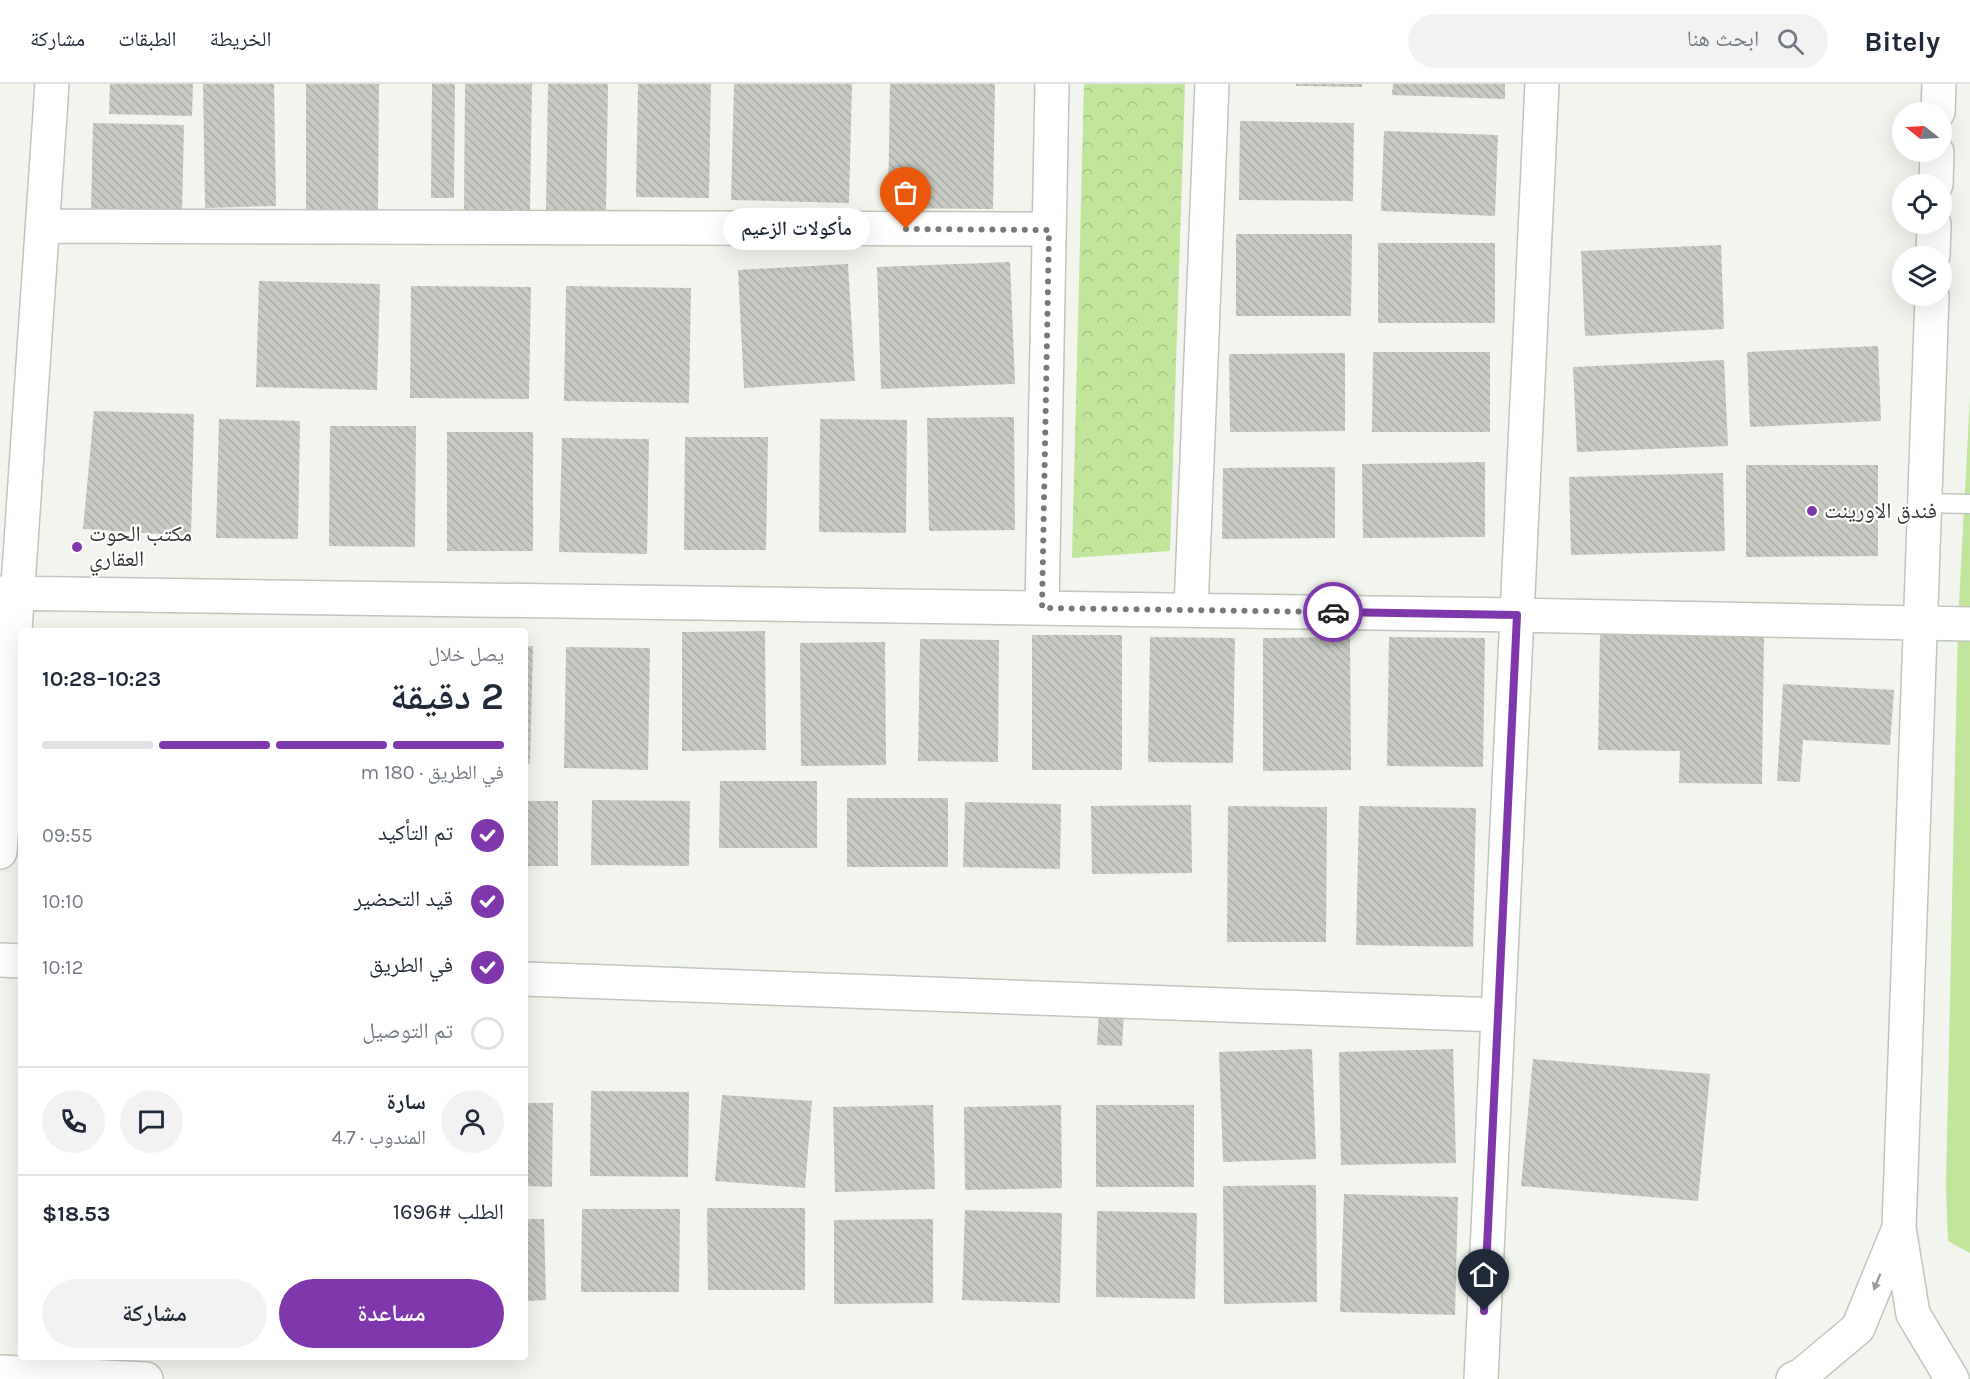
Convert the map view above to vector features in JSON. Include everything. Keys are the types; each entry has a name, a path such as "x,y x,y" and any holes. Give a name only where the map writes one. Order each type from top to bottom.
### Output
{"main road":[{"path":"0,852 9,593 43,226 52,84"},
{"path":"1042,608 1052,84"},
{"path":"1191,610 1212,84"},
{"path":"1481,1379 1542,84"},
{"path":"1938,102 1939,84"},
{"path":"43,226 1049,230"},
{"path":"1932,306 1899,1228 1913,1314 1952,1379"},
{"path":"9,593 1517,615 1970,624"},
{"path":"0,960 18,960"},
{"path":"528,979 1498,1015"},
{"path":"1793,1379 1802,1375 1858,1328 1899,1228"},
{"path":"0,1372 146,1379"}],"lane":[{"path":"1924,503 1970,504"}],"green space":[{"path":"1084,84 1185,84 1170,551 1072,558"},
{"path":"1970,397 1970,1253 1948,1241 1946,1186 1958,623"}],"building":[{"path":"110,84 193,84 192,116 109,114"},
{"path":"203,84 274,84 276,206 205,208"},
{"path":"306,84 379,84 378,211 306,211"},
{"path":"432,84 455,84 454,198 431,198"},
{"path":"465,84 532,84 530,212 464,211"},
{"path":"548,84 608,84 606,211 546,210"},
{"path":"638,84 711,84 709,198 636,197"},
{"path":"734,84 852,84 849,203 731,200"},
{"path":"890,84 995,84 993,209 888,208"},
{"path":"1296,84 1362,84 1362,87 1296,86"},
{"path":"1393,84 1505,84 1505,99 1392,95"},
{"path":"1240,121 1354,123 1353,201 1239,200"},
{"path":"93,123 184,125 182,214 91,211"},
{"path":"1384,131 1498,135 1495,216 1381,211"},
{"path":"1236,234 1352,234 1351,316 1236,316"},
{"path":"1378,243 1495,243 1495,323 1378,323"},
{"path":"1721,245 1724,329 1585,336 1581,251"},
{"path":"1010,262 1015,384 881,389 877,267"},
{"path":"848,264 855,381 744,388 738,270"},
{"path":"259,281 380,284 377,390 256,387"},
{"path":"411,286 531,287 529,399 410,398"},
{"path":"566,286 691,288 689,403 564,401"},
{"path":"1878,346 1881,421 1750,427 1747,352"},
{"path":"1373,352 1490,352 1490,432 1372,432"},
{"path":"1345,353 1345,431 1230,432 1229,354"},
{"path":"1724,360 1728,446 1577,452 1573,367"},
{"path":"94,411 194,414 191,536 83,529"},
{"path":"1014,417 1015,530 929,531 927,418"},
{"path":"219,419 300,421 298,539 216,538"},
{"path":"820,419 907,420 906,533 819,532"},
{"path":"330,426 416,426 415,547 329,546"},
{"path":"447,432 533,432 533,551 447,551"},
{"path":"685,437 768,437 766,550 684,550"},
{"path":"562,438 649,439 647,554 559,552"},
{"path":"1485,462 1485,537 1363,538 1362,464"},
{"name":"فندق الاورينت","path":"1746,465 1878,465 1878,556 1746,557"},
{"path":"1335,467 1335,538 1222,539 1223,468"},
{"path":"1723,473 1725,551 1571,555 1569,477"},
{"path":"765,631 766,750 682,751 682,632"},
{"path":"1600,631 1764,634 1762,784 1679,783 1680,751 1598,750"},
{"path":"1032,635 1122,635 1122,770 1032,770"},
{"path":"1150,637 1235,638 1233,763 1148,762"},
{"path":"1350,637 1351,770 1263,771 1263,638"},
{"path":"1389,637 1485,638 1483,767 1387,766"},
{"path":"920,639 999,640 998,762 918,761"},
{"path":"885,642 886,765 801,766 800,643"},
{"path":"528,646 533,646 530,764 528,764"},
{"path":"566,647 650,648 648,770 564,768"},
{"path":"1783,684 1894,690 1890,745 1803,740 1800,782 1777,781"},
{"path":"720,781 817,781 817,848 719,848"},
{"path":"847,798 948,798 948,867 847,867"},
{"path":"592,800 690,801 689,866 591,865"},
{"path":"528,801 558,801 558,866 528,866"},
{"path":"965,802 1061,804 1060,869 963,867"},
{"path":"1191,805 1192,873 1092,874 1091,806"},
{"path":"1228,806 1327,807 1326,942 1227,942"},
{"path":"1359,806 1476,808 1473,947 1356,945"},
{"path":"1099,1011 1124,1012 1122,1046 1097,1045"},
{"path":"1312,1049 1316,1159 1223,1162 1219,1052"},
{"path":"1453,1049 1456,1163 1341,1165 1339,1052"},
{"path":"1533,1059 1710,1074 1698,1201 1521,1186"},
{"path":"591,1091 689,1092 688,1177 590,1176"},
{"path":"722,1095 812,1101 805,1188 715,1181"},
{"path":"528,1103 553,1103 552,1187 528,1186"},
{"path":"933,1105 935,1189 835,1192 833,1107"},
{"path":"1061,1105 1062,1188 965,1190 964,1107"},
{"path":"1096,1105 1194,1105 1194,1187 1096,1187"},
{"path":"1316,1185 1317,1302 1224,1304 1223,1186"},
{"path":"1344,1194 1458,1197 1455,1315 1340,1312"},
{"path":"707,1208 805,1208 805,1290 708,1290"},
{"path":"582,1209 680,1209 679,1292 581,1292"},
{"path":"965,1210 1062,1213 1060,1303 962,1300"},
{"path":"1097,1211 1197,1213 1195,1299 1096,1297"},
{"path":"528,1219 544,1219 546,1300 528,1301"},
{"path":"933,1219 933,1303 834,1304 834,1220"}],"way so far":[{"path":"906,229 1049,230 1042,608 1333,612"}],"place":[{"name":"مأكولات الزعيم","path":"906,229"},
{"name":"فندق الاورينت","path":"1812,511"},
{"name":"مكتب الحوت العقاري","path":"77,547"}],"route":[{"path":"1333,612 1517,615 1484,1311"}]}
